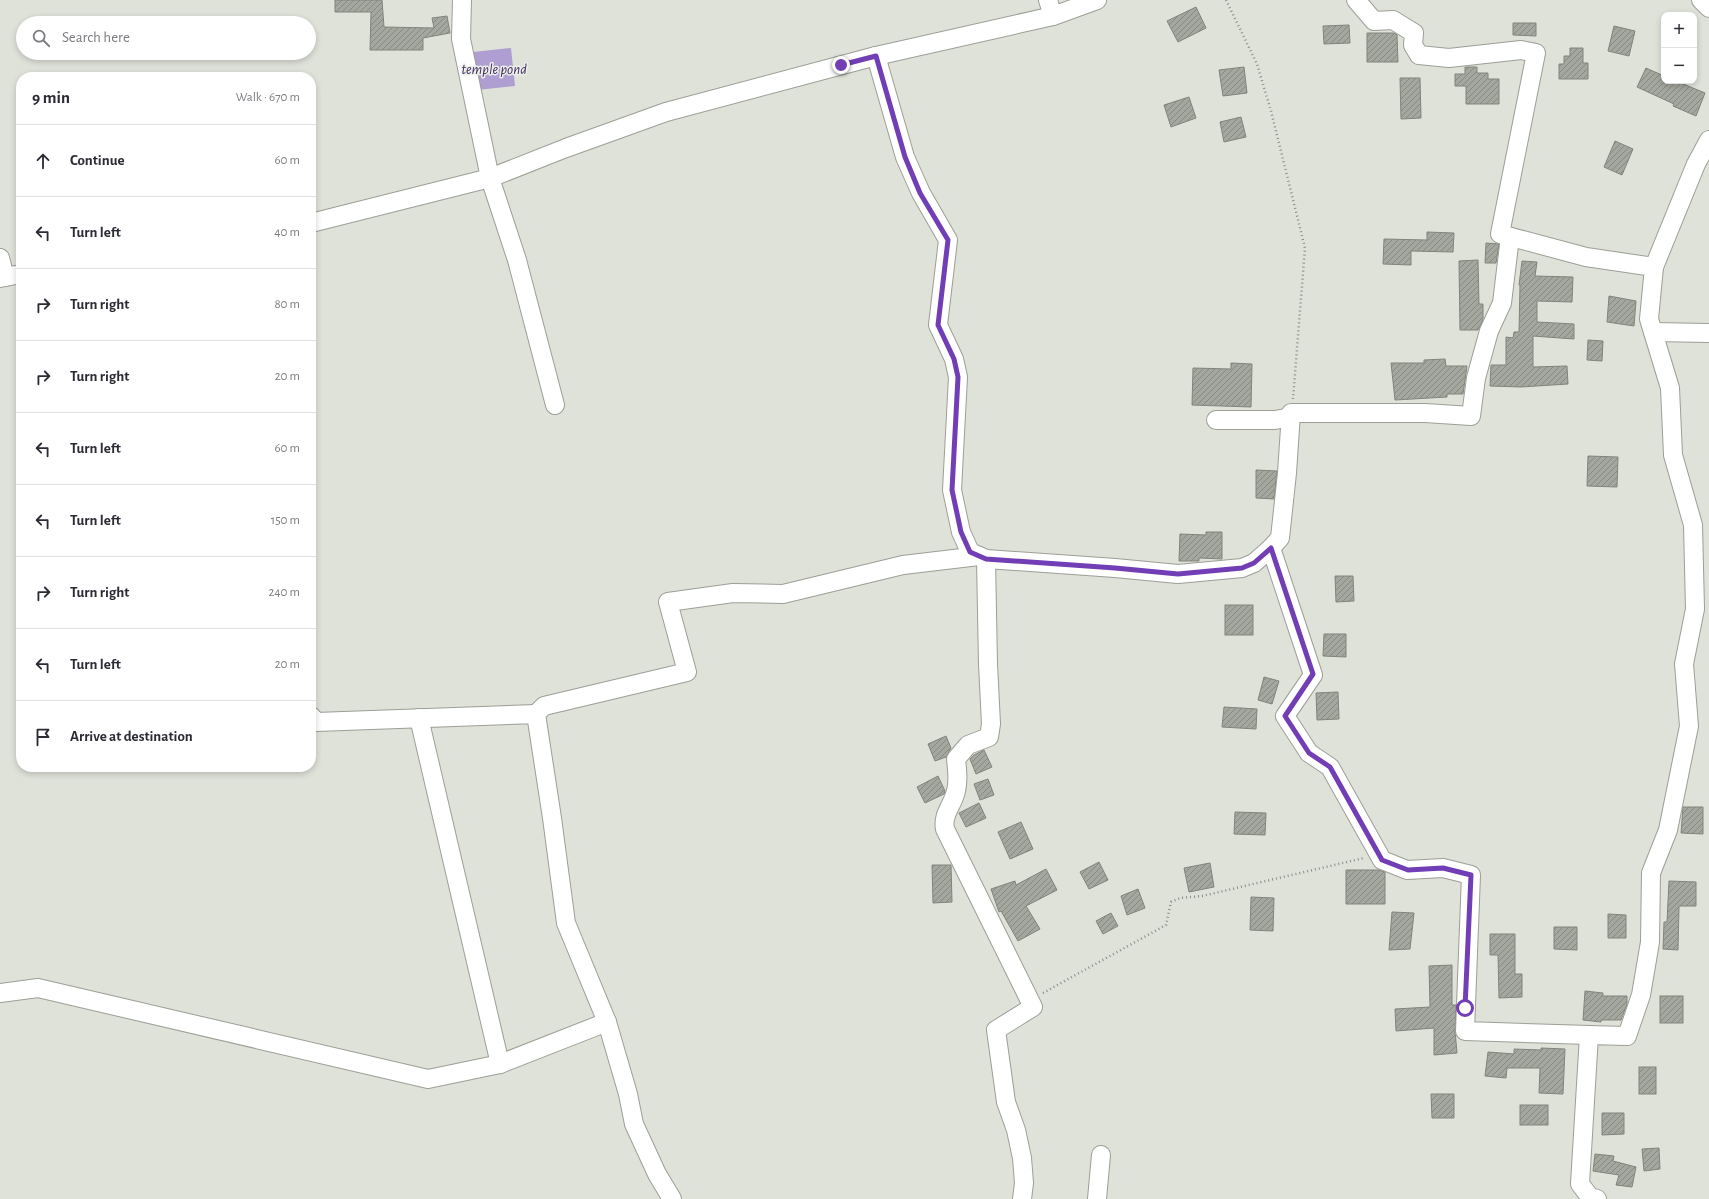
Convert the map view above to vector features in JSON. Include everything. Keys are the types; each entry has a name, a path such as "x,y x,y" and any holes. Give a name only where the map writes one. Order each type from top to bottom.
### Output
{"street":[{"path":"462,0 461,38 490,178 517,260 555,405"},
{"path":"316,222 490,178 566,148 666,112 1051,8 1097,0"},
{"path":"1356,0 1374,21 1393,20 1414,33 1413,45 1419,55 1449,58 1521,50 1536,53 1500,234 1586,257 1654,267"},
{"path":"1701,0 1709,8"},
{"path":"876,56 905,157 920,193 948,240 938,325 954,359 958,377 952,490 961,532 970,552 983,557"},
{"path":"1271,548 1313,674 1285,716 1309,753 1330,767 1382,860 1408,870 1443,868 1471,875 1465,1031 1627,1036 1641,995 1650,942 1651,873 1668,830 1689,726 1684,664 1695,609 1693,525 1673,455 1670,388 1649,319 1654,267 1696,164 1709,140"},
{"path":"1216,420 1275,420 1291,415 1425,413 1471,416 1476,378 1489,331 1502,303 1510,237"},
{"path":"0,258 9,276"},
{"path":"1653,332 1709,333"},
{"path":"316,722 536,714 544,706 687,672 668,602 733,593 783,594 903,565 983,557 1178,574 1242,568 1254,563 1280,538 1291,415"},
{"path":"983,557 992,724 989,737 968,745 956,759 958,782 950,808 945,814 944,822 945,829 1033,1007 996,1030 1006,1102 1016,1130 1022,1158 1024,1183 1022,1199"},
{"path":"536,714 566,923 607,1022 628,1094 634,1124 657,1174 672,1199"},
{"path":"419,718 500,1064"},
{"path":"0,993 38,988 428,1079 500,1064 607,1022"},
{"path":"1589,1035 1580,1184 1590,1197 1597,1199"},
{"path":"1097,1199 1101,1156"}],"path":[{"path":"1226,0 1257,64 1271,111 1305,248 1291,415"},
{"path":"1030,1000 1166,925 1171,902 1180,898 1202,896 1379,854"}],"water":[{"name":"temple pond","path":"511,48 515,86 477,90 473,52"}],"building":[{"path":"335,0 382,0 384,27 434,28 432,18 447,16 450,33 423,38 423,50 370,50 371,12 335,12"},
{"path":"1196,7 1206,28 1178,42 1167,21"},
{"path":"1513,23 1536,23 1536,36 1513,35"},
{"path":"1349,25 1350,43 1324,44 1323,26"},
{"path":"1614,26 1635,31 1629,56 1608,51"},
{"path":"1367,33 1394,33 1397,35 1398,62 1367,62"},
{"path":"1570,48 1583,48 1583,63 1588,63 1588,79 1559,79 1559,64 1564,64 1564,56 1570,56"},
{"path":"1244,67 1247,93 1223,96 1219,70"},
{"path":"1465,67 1477,67 1477,73 1488,73 1488,79 1499,79 1499,104 1466,104 1466,86 1455,86 1455,74 1465,74"},
{"path":"1646,68 1661,75 1661,84 1683,84 1705,93 1696,116 1637,87"},
{"path":"1400,78 1420,78 1421,118 1401,119"},
{"path":"1189,97 1196,118 1171,127 1164,105"},
{"path":"1241,117 1246,137 1224,142 1220,122"},
{"path":"1615,141 1633,149 1622,175 1604,167"},
{"path":"1427,232 1454,233 1453,252 1411,251 1411,265 1383,264 1384,239 1427,240"},
{"path":"1486,243 1499,244 1496,263 1485,263"},
{"path":"1478,260 1479,304 1483,304 1483,320 1478,330 1460,330 1459,261"},
{"path":"1522,261 1537,262 1535,276 1573,277 1572,302 1537,301 1537,322 1574,324 1574,339 1533,336 1533,367 1567,366 1568,384 1521,387 1490,386 1491,365 1506,365 1506,337 1513,338 1514,332 1519,332 1519,285"},
{"path":"1609,296 1636,301 1634,326 1607,322"},
{"path":"1588,340 1603,341 1602,361 1587,360"},
{"path":"1445,359 1446,366 1467,366 1463,394 1447,394 1447,397 1395,400 1391,363 1424,363 1424,360"},
{"path":"1231,363 1252,364 1251,407 1192,405 1193,368 1231,369"},
{"path":"1588,456 1618,457 1617,487 1587,486"},
{"path":"1256,470 1277,471 1274,499 1256,498"},
{"path":"1206,532 1222,532 1222,559 1199,558 1199,561 1179,561 1180,534 1206,535"},
{"path":"1335,576 1353,576 1354,601 1336,602"},
{"path":"1225,605 1253,605 1253,635 1225,635"},
{"path":"1324,634 1346,634 1346,657 1323,656"},
{"path":"1264,677 1279,681 1272,704 1258,700"},
{"path":"1338,692 1339,719 1317,720 1316,693"},
{"path":"1224,707 1257,709 1256,729 1222,727"},
{"path":"946,736 951,748 946,757 935,761 928,744"},
{"path":"984,750 992,767 976,774 970,759 974,755"},
{"path":"938,776 945,791 944,794 925,803 917,787"},
{"path":"988,779 994,795 980,800 974,784"},
{"path":"979,803 986,818 966,827 959,813"},
{"path":"1683,807 1703,807 1703,834 1681,833"},
{"path":"1235,812 1266,813 1265,835 1234,834"},
{"path":"1021,822 1033,849 1010,859 998,832"},
{"path":"1099,862 1108,880 1089,889 1080,872"},
{"path":"1210,863 1214,887 1189,892 1184,868"},
{"path":"932,865 951,865 952,902 933,903"},
{"path":"1046,869 1057,890 1026,906 1040,929 1018,941 1001,911 999,912 991,889 1015,881 1016,885"},
{"path":"1346,870 1378,870 1385,872 1385,904 1346,904"},
{"path":"1669,881 1696,882 1696,906 1679,906 1678,950 1663,949 1664,922 1667,922"},
{"path":"1138,889 1145,908 1127,915 1121,896"},
{"path":"1251,897 1274,898 1273,931 1250,930"},
{"path":"1392,912 1414,913 1410,949 1389,950"},
{"path":"1111,913 1118,926 1103,934 1096,921"},
{"path":"1608,914 1626,915 1626,938 1608,938"},
{"path":"1554,927 1577,927 1577,950 1554,949"},
{"path":"1490,934 1515,934 1515,974 1522,974 1522,997 1499,998 1498,955 1490,955"},
{"path":"1452,965 1452,1005 1456,1005 1455,1031 1457,1053 1434,1055 1434,1028 1396,1031 1395,1009 1430,1007 1429,966"},
{"path":"1585,991 1603,993 1603,996 1627,996 1627,1004 1621,1020 1601,1020 1601,1022 1583,1020"},
{"path":"1660,996 1683,996 1683,1023 1660,1023"},
{"path":"1541,1048 1565,1049 1563,1094 1539,1093 1540,1068 1507,1068 1506,1078 1485,1076 1488,1052 1514,1054 1514,1049 1541,1050"},
{"path":"1639,1067 1656,1067 1656,1094 1639,1094"},
{"path":"1431,1094 1454,1094 1454,1118 1432,1118"},
{"path":"1520,1105 1548,1105 1548,1125 1520,1125"},
{"path":"1602,1113 1624,1113 1624,1134 1602,1135"},
{"path":"1659,1148 1660,1169 1644,1171 1642,1149"},
{"path":"1595,1154 1614,1156 1613,1161 1636,1167 1632,1187 1616,1185 1619,1175 1593,1171"}],"route":[{"path":"841,65 876,56 905,157 920,193 948,240 938,325 954,359 958,377 952,490 961,532 970,552 986,559 1178,574 1242,568 1254,563 1271,548 1313,674 1285,716 1309,753 1330,767 1382,860 1408,870 1443,868 1471,875 1465,1008"}]}
